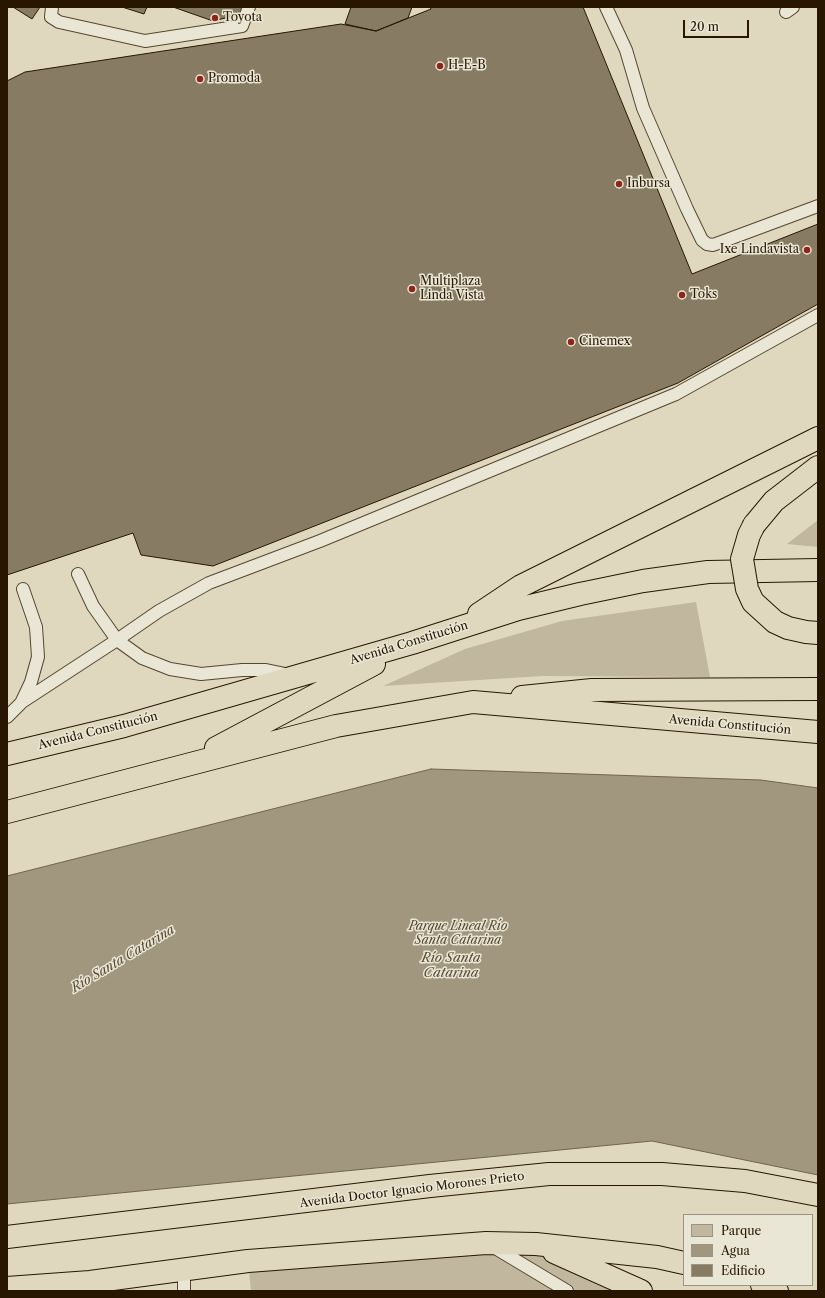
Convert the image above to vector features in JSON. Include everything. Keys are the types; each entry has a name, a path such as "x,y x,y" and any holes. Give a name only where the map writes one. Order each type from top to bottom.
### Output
{"highway":[{"path":"456,629 521,586 818,438"},
{"path":"818,467 774,501 754,525 749,535 742,559 748,589 753,602 775,622 800,631 818,633"},
{"name":"Avenida Constitución","path":"7,754 124,726 412,643 525,608 580,594 644,581 708,572 818,570"},
{"path":"184,766 412,643"},
{"path":"473,702 592,690 818,689"},
{"name":"Avenida Constitución","path":"7,812 336,726 473,702 818,732"},
{"name":"Avenida Doctor Ignacio Morones Prieto","path":"7,1237 430,1186 549,1174 662,1174 745,1181 818,1195"},
{"path":"7,1288 91,1286 184,1269 248,1261 486,1243 536,1244 657,1257 683,1263"},
{"path":"536,1244 641,1291"},
{"path":"764,1286 777,1291"}],"lane":[{"path":"52,7 51,17 59,22 144,41 242,26 249,7"},
{"path":"606,7 626,50 646,115 702,240 707,244 713,245 818,206"},
{"path":"7,717 22,702 159,611 209,583 320,541 676,394 818,315"},
{"path":"78,574 93,606 117,640 142,658 170,669 201,674 242,670 266,670 297,676"},
{"path":"22,702 31,682 38,657 36,627 23,589"},
{"path":"486,1243 566,1291"},
{"path":"184,1269 184,1291"}],"green space":[{"path":"818,520 818,547 787,544"},
{"path":"696,602 710,677 543,676 383,686 465,649 562,621"},
{"path":"536,1244 641,1291 251,1291 248,1261"}],"water":[{"name":"Río Santa Catarina","path":"431,769 761,780 818,788 818,1175 652,1141 7,1204 7,876"}],"building":[{"path":"13,7 40,7 32,19"},
{"path":"122,7 147,7 144,14"},
{"name":"Toyota","path":"173,7 245,7 242,14 213,21"},
{"path":"351,7 412,7 408,18 376,31 345,24"},
{"name":"Multiplaza Linda Vista","path":"430,7 583,7 692,274 818,224 818,304 678,383 213,566 141,555 133,533 7,575 7,81 25,72 341,24 376,31 431,9"}],"place":[{"name":"Toyota","path":"215,18"},
{"name":"H-E-B","path":"440,66"},
{"name":"Promoda","path":"200,79"},
{"name":"Inbursa","path":"619,184"},
{"name":"Ixe Lindavista","path":"807,250"},
{"name":"Multiplaza Linda Vista","path":"412,289"},
{"name":"Toks","path":"682,295"},
{"name":"Cinemex","path":"571,342"}],"park label":[{"name":"Parque Lineal Río Santa Catarina","path":"458,934"}]}
